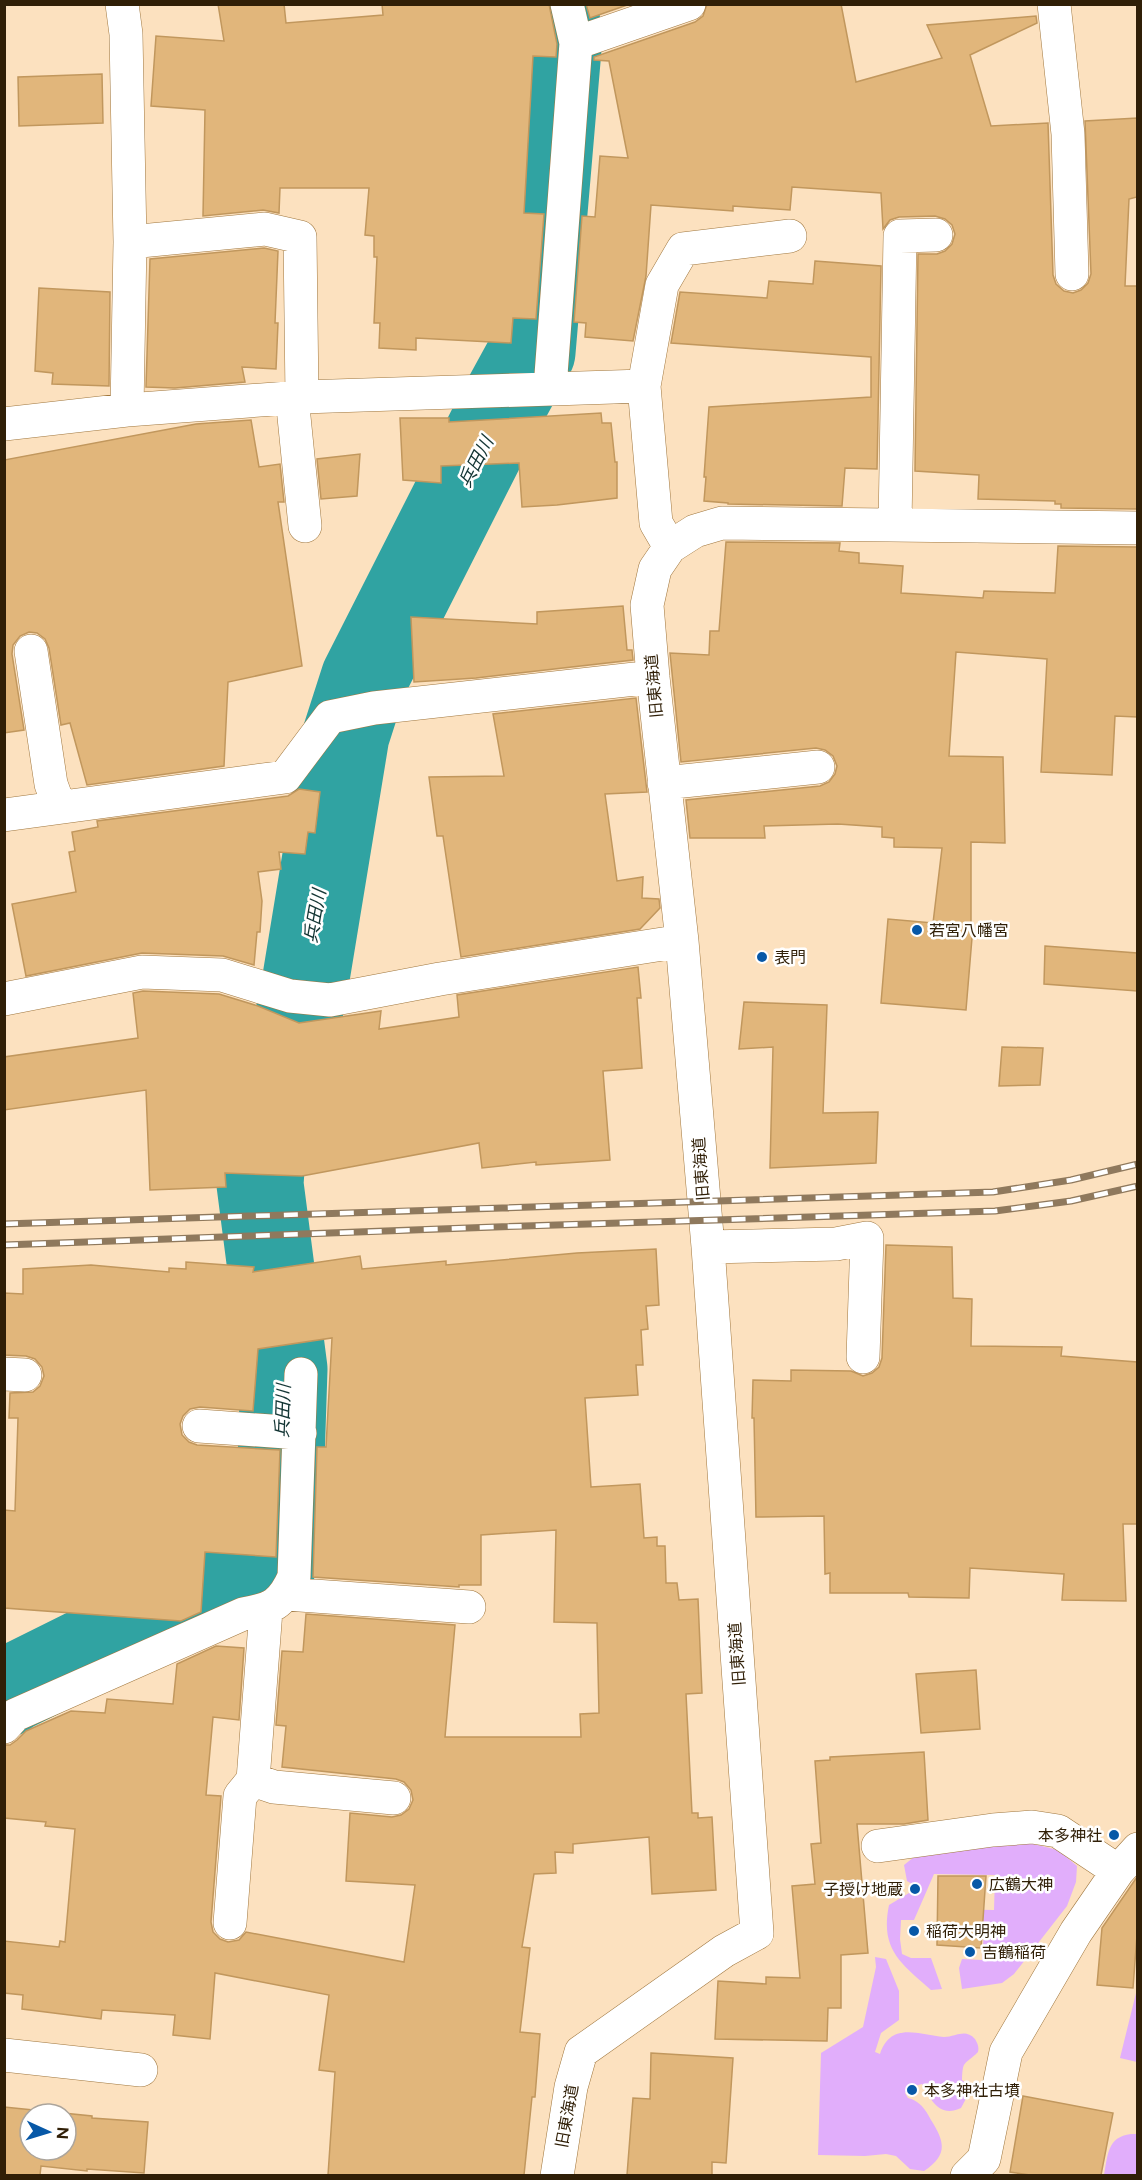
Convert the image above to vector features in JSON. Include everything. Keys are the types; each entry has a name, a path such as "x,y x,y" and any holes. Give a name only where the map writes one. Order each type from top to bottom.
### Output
{"street":[{"path":"123,4 126,34 130,242 127,410"},
{"path":"541,388 576,43 567,4"},
{"path":"576,43 689,4"},
{"path":"1054,4 1068,134 1072,274"},
{"path":"130,242 265,229 300,237 297,397 305,526"},
{"path":"896,525 900,236 936,235"},
{"path":"670,547 656,523 644,386 662,285 683,249 790,236"},
{"path":"4,424 127,410 297,397 644,386"},
{"name":"旧東海道","path":"557,2175 571,2086 581,2052 724,1951 757,1933 708,1247 682,941 647,605 655,569 670,547 695,531 722,523 1137,528"},
{"path":"31,651 51,784 59,806"},
{"path":"4,815 285,777 330,717 374,708 653,676"},
{"path":"664,783 818,767"},
{"path":"4,999 142,972 222,975 290,996 330,1000 440,979 682,941"},
{"path":"708,1247 836,1244 867,1238 863,1357"},
{"path":"230,1923 240,1796 253,1780 276,1602 294,1577 288,1433 301,1374"},
{"path":"199,1426 288,1433"},
{"path":"4,1728 15,1714 243,1614 276,1602 469,1607"},
{"path":"253,1780 274,1787 394,1798"},
{"path":"878,1846 1032,1827 1058,1831 1128,1860 1076,1932 1006,2052 984,2159 967,2175"},
{"path":"4,2055 141,2070"}],"shaded area":[{"path":"1021,1841 1058,1850 1077,1866 1076,1882 1067,1906 1014,1974 1002,1983 962,1989 959,1968 962,1959 982,1960 984,1931 953,1929 937,1912 939,1909 994,1910 995,1875 934,1874 914,1920 901,1920 900,1939 902,1954 911,1958 931,1958 942,1989 931,1990 910,1972 895,1954 887,1933 889,1905 909,1893 912,1884 907,1881 904,1865 919,1853"},
{"path":"875,1957 886,1959 899,1991 899,2020 881,2033 875,2052 880,2054 891,2037 907,2032 944,2037 968,2034 975,2039 978,2045 978,2052 965,2063 963,2069 962,2080 968,2085 969,2093 961,2108 947,2111 941,2109 932,2101 922,2084 911,2087 905,2093 908,2098 919,2103 924,2109 936,2128 941,2142 940,2154 924,2171 910,2169 896,2156 886,2154 818,2155 821,2053 863,2027 876,1967"},
{"path":"1138,1989 1137,2062 1120,2058"},
{"path":"1131,2134 1137,2134 1137,2175 1104,2175 1108,2154 1113,2143"}],"building":[{"path":"218,4 284,4 286,23 383,15 382,4 549,4 557,44 556,57 533,56 524,213 544,214 536,319 513,318 511,343 416,338 416,350 379,348 380,323 374,323 377,257 374,257 374,236 365,235 369,188 280,188 279,213 263,210 203,216 205,110 151,106 156,36 224,41"},
{"path":"586,4 630,4 590,18"},
{"path":"707,4 841,4 856,82 942,58 927,25 1036,16 1037,23 970,55 991,126 1048,123 1053,275 1056,284 1064,291 1073,293 1081,290 1088,283 1091,274 1085,121 1137,118 1137,197 1129,199 1125,286 1137,286 1137,509 1061,508 1061,504 1055,504 1055,501 978,499 979,475 915,471 918,254 937,254 945,251 952,244 955,234 952,225 945,219 935,216 899,217 890,220 883,229 881,193 792,187 790,210 733,206 733,211 651,205 646,276 633,341 585,337 586,323 574,322 582,216 595,217 600,156 628,158 609,61 594,60 594,57 695,22 703,16"},
{"path":"102,74 103,123 19,126 18,77"},
{"path":"264,248 278,251 276,369 242,367 245,382 175,388 146,387 150,259"},
{"path":"815,261 881,266 877,469 845,468 842,506 728,504 704,501 709,407 871,397 871,357 671,343 680,292 767,298 769,281 813,284"},
{"path":"39,288 110,292 109,386 52,384 53,373 35,371"},
{"path":"601,413 602,423 611,423 615,462 617,462 617,498 522,507 519,463 441,466 441,483 403,480 400,418 449,418 449,422"},
{"path":"251,420 259,467 280,464 284,502 278,502 302,666 228,682 224,766 87,785 70,723 61,725 49,648 45,639 37,633 29,632 20,636 13,645 12,654 24,730 4,733 4,460 196,424"},
{"path":"360,454 357,496 321,499 317,459"},
{"path":"726,542 840,543 839,551 859,553 859,563 903,566 901,593 983,598 984,591 1055,593 1058,546 1137,547 1137,717 1115,716 1112,775 1041,772 1047,659 956,652 949,756 1003,757 1005,843 971,842 971,926 973,926 966,1010 881,1003 888,919 933,923 942,848 894,847 894,838 882,837 882,827 838,824 764,826 765,838 690,838 686,800 820,786 829,782 837,766 833,756 825,750 816,748 681,762 670,653 709,655 710,631 719,631"},
{"path":"623,606 627,650 632,650 633,660 476,678 414,682 411,617 537,624 537,612"},
{"path":"636,698 647,792 605,794 617,881 643,877 642,898 659,899 660,908 640,929 461,957 443,836 437,836 429,777 504,776 493,714"},
{"path":"299,789 320,792 315,833 308,832 305,854 279,852 281,869 258,872 262,901 260,932 257,932 254,965 223,956 142,953 26,976 12,904 76,892 69,852 75,851 72,832 98,827 97,821 288,796"},
{"path":"1045,946 1137,953 1137,991 1044,984"},
{"path":"638,967 641,998 637,998 642,1068 603,1071 610,1160 536,1165 536,1162 482,1168 479,1143 302,1176 225,1173 226,1187 150,1190 146,1090 4,1110 4,1057 138,1038 133,993 143,991 219,994 258,1006 299,1023 381,1011 379,1029 459,1017 457,995"},
{"path":"744,1002 827,1005 823,1113 878,1112 876,1163 770,1168 773,1047 739,1049"},
{"path":"1002,1047 1043,1048 1040,1085 999,1086"},
{"path":"886,1245 952,1247 953,1298 972,1299 971,1346 1062,1347 1061,1356 1137,1362 1137,1524 1123,1524 1126,1601 1062,1600 1064,1574 970,1568 969,1598 909,1597 908,1593 830,1593 830,1573 825,1574 824,1516 756,1517 754,1418 752,1418 753,1380 791,1381 791,1370 851,1371 863,1376 879,1367 882,1358"},
{"path":"656,1249 659,1305 646,1306 648,1329 641,1330 643,1365 636,1365 638,1395 585,1398 591,1487 640,1484 644,1538 657,1537 657,1546 665,1546 666,1583 677,1583 679,1600 698,1599 702,1693 686,1694 692,1813 698,1813 698,1818 712,1817 716,1890 652,1894 649,1837 573,1844 573,1853 555,1852 556,1873 534,1874 522,1947 530,1948 520,2032 540,2034 535,2097 532,2097 524,2175 328,2175 335,2072 319,2070 329,1995 215,1973 210,2039 173,2035 175,2015 102,2010 101,2019 22,2009 23,1995 4,1993 4,1941 59,1947 60,1941 65,1942 75,1829 45,1826 46,1822 4,1818 4,1745 10,1745 26,1731 71,1711 105,1713 107,1699 173,1704 177,1664 216,1646 244,1648 239,1720 213,1717 206,1795 221,1796 211,1922 213,1932 220,1939 228,1942 239,1940 246,1932 404,1962 415,1885 346,1881 350,1813 392,1817 401,1815 409,1809 413,1800 411,1790 404,1782 396,1779 282,1767 286,1726 276,1725 282,1651 303,1652 306,1614 455,1625 445,1737 581,1737 580,1714 599,1713 597,1623 554,1622 556,1530 481,1535 481,1585 459,1585 459,1587 313,1577 317,1447 326,1447 332,1338 258,1349 253,1411 200,1407 190,1409 183,1416 180,1424 182,1435 189,1442 197,1445 280,1450 276,1557 205,1552 201,1612 181,1621 4,1608 4,1510 15,1511 18,1418 9,1418 10,1393 33,1392 40,1386 44,1376 42,1367 35,1359 26,1356 4,1355 4,1293 23,1294 23,1269 91,1265 169,1272 169,1268 186,1269 186,1262 254,1267 253,1272 360,1256 362,1269 446,1261 446,1265 577,1253"},
{"path":"976,1670 980,1729 921,1733 916,1674"},
{"path":"924,1752 928,1820 904,1824 857,1824 868,1953 841,1955 841,2008 828,2008 827,2041 715,2039 718,1981 766,1984 766,1977 800,1978 792,1886 815,1884 811,1844 821,1843 815,1761 830,1760 830,1757"},
{"path":"938,1876 986,1876 981,1948 937,1945"},
{"path":"1137,1877 1137,1935 1133,1988 1097,1985 1102,1928"},
{"path":"651,2053 733,2058 726,2163 712,2162 712,2175 627,2175 633,2098 650,2099"},
{"path":"1023,2096 1113,2113 1101,2175 1030,2175 1010,2172"},
{"path":"4,2107 18,2108 18,2162 78,2162 78,2115 92,2116 92,2118 148,2122 144,2173 87,2169 87,2171 41,2166 40,2175 4,2175"}],"waterway":[{"name":"兵田川","path":"4,1694 128,1631 269,1574 278,1552 284,1369 260,1184 265,1113 297,1024 346,735 364,679 532,352 559,37 554,4"}],"railway":[{"path":"4,1224 993,1192 1071,1180 1138,1164"},
{"path":"4,1245 995,1211 1071,1201 1138,1186"}],"place":[{"name":"若宮八幡宮","path":"917,930"},
{"name":"表門","path":"762,957"},
{"name":"本多神社","path":"1114,1835"},
{"name":"広鶴大神","path":"977,1884"},
{"name":"子授け地蔵","path":"915,1889"},
{"name":"稲荷大明神","path":"914,1931"},
{"name":"吉鶴稲荷","path":"970,1952"},
{"name":"本多神社古墳","path":"912,2090"}]}
